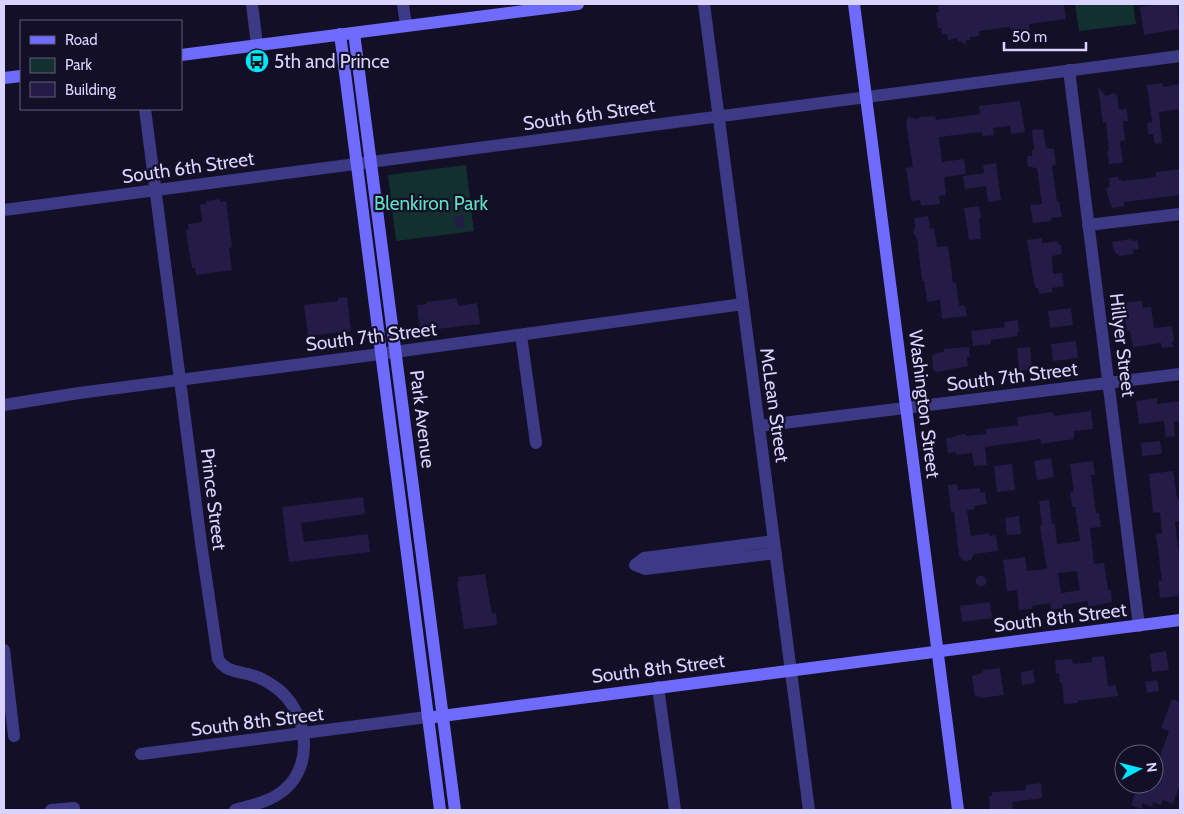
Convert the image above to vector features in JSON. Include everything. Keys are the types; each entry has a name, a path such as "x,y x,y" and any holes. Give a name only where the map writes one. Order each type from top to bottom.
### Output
{"street":[{"path":"252,4 257,45"},
{"path":"403,4 406,26"},
{"path":"182,56 554,5 578,4"},
{"name":"McLean Street","path":"704,4 809,810"},
{"name":"Washington Street","path":"854,4 958,810"},
{"name":"Park Avenue","path":"354,32 455,810"},
{"name":"Park Avenue","path":"340,34 440,810"},
{"name":"South 6th Street","path":"4,210 1180,56"},
{"name":"Hillyer Street","path":"1069,70 1139,626"},
{"path":"4,78 20,76"},
{"name":"Prince Street","path":"145,110 203,561 218,659 228,669 253,675 276,687 294,707 303,733 302,761 296,776 289,786 278,795 263,802 235,810"},
{"path":"1088,225 1180,214"},
{"name":"South 7th Street","path":"4,405 180,379 380,354 743,304"},
{"path":"521,335 536,443"},
{"name":"South 7th Street","path":"760,426 1180,374"},
{"path":"775,547 645,569 635,565 644,558 775,547"},
{"name":"South 8th Street","path":"141,754 1180,620"},
{"path":"4,650 6,688 14,736"},
{"path":"658,687 675,810"},
{"path":"51,810 74,808"}],"green space":[{"path":"1075,4 1133,4 1136,24 1079,31"},
{"name":"Blenkiron Park","path":"466,165 474,231 396,241 388,175"}],"building":[{"path":"944,4 1064,4 1066,19 1029,24 1030,31 1015,33 1009,27 979,31 979,36 970,37 970,40 967,40 965,45 958,41 957,38 948,40 947,34 942,34 941,28 938,28 936,13 939,12 938,6"},
{"path":"1177,4 1179,29 1144,35 1140,7"},
{"path":"1162,83 1163,87 1180,84 1180,109 1159,112 1162,143 1155,144 1153,134 1148,134 1147,123 1152,122 1147,85"},
{"path":"1098,87 1106,96 1114,93 1117,95 1119,110 1127,109 1128,121 1123,121 1125,140 1120,141 1123,163 1109,164 1106,122 1103,123"},
{"path":"1020,101 1025,132 1011,134 1010,126 993,128 994,135 982,136 982,132 939,137 942,162 964,159 966,174 944,177 946,195 939,196 940,204 921,206 920,200 911,201 906,168 913,167 906,123 908,117 918,119 919,117 935,116 936,120 980,114 979,106"},
{"path":"1043,129 1046,148 1054,149 1056,164 1052,166 1057,202 1059,201 1062,217 1051,218 1052,221 1033,223 1030,205 1042,204 1037,168 1028,167 1027,156 1032,156 1032,150 1034,150 1032,130"},
{"path":"996,163 1001,200 988,202 986,186 965,189 963,176 984,173 983,165"},
{"path":"1180,169 1180,195 1124,202 1124,206 1112,208 1106,188 1110,187 1109,178 1118,177 1122,181 1156,177 1156,172"},
{"path":"220,199 220,202 226,201 232,247 229,248 232,270 196,275 195,268 192,268 186,230 189,230 188,224 202,222 200,205 206,204 206,201"},
{"path":"979,206 981,239 969,240 964,208"},
{"path":"463,215 465,227 456,228 454,216"},
{"path":"928,216 930,229 934,228 937,247 948,246 953,283 956,282 959,306 965,305 967,316 942,319 940,300 927,302 924,281 922,281 917,238 913,233 915,228 914,218"},
{"path":"1042,238 1042,243 1058,241 1058,245 1061,244 1062,254 1052,256 1053,274 1062,273 1064,286 1052,288 1053,292 1039,294 1038,288 1035,288 1027,240"},
{"path":"1131,239 1132,241 1138,240 1139,249 1133,250 1133,254 1119,256 1114,251 1112,242"},
{"path":"347,297 351,331 308,336 304,305 338,301 338,298"},
{"path":"457,298 458,306 477,303 480,324 420,331 417,305"},
{"path":"1142,301 1143,308 1151,307 1154,328 1172,326 1173,347 1162,348 1161,343 1133,347 1130,331 1127,331 1125,318 1123,318 1121,303"},
{"path":"1071,308 1073,325 1050,328 1048,311"},
{"path":"1018,320 1018,336 991,340 991,344 973,346 971,331 1005,327 1004,322"},
{"path":"1076,341 1078,358 1053,361 1051,344"},
{"path":"969,347 970,357 967,357 968,366 937,372 933,370 932,355 935,355 935,353 944,352 944,349"},
{"path":"1030,347 1032,369 1019,371 1017,348"},
{"path":"1157,398 1157,404 1180,401 1180,421 1174,422 1175,436 1166,437 1164,421 1139,424 1136,401"},
{"path":"1091,411 1093,429 1074,431 1074,439 1041,444 1040,439 985,447 987,465 974,466 972,453 956,455 956,452 948,453 946,438 965,434 966,436 986,434 986,429 1018,425 1017,417 1053,412 1054,416"},
{"path":"1160,441 1162,454 1142,456 1141,443"},
{"path":"1051,458 1054,477 1037,480 1034,461"},
{"path":"1093,461 1095,475 1091,475 1096,513 1099,513 1101,527 1090,528 1094,564 1104,563 1108,590 1111,590 1112,602 1088,607 1088,601 1063,605 1063,608 1051,610 1050,603 1032,606 1032,609 1019,610 1017,590 1007,591 1003,560 1025,557 1027,571 1047,569 1040,525 1042,525 1039,501 1049,500 1052,524 1055,523 1057,544 1080,541 1075,507 1072,507 1070,492 1074,491 1070,464","holes":["1077,571 1080,590 1061,593 1058,573"]},
{"path":"1012,464 1015,490 997,492 994,466"},
{"path":"1173,471 1180,507 1180,521 1175,522 1180,563 1180,594 1178,596 1160,598 1158,581 1162,581 1156,534 1162,533 1160,512 1153,513 1149,474"},
{"path":"957,484 958,490 980,488 980,493 985,492 987,504 974,506 975,509 967,510 971,536 989,533 989,536 996,535 998,551 974,554 971,560 964,561 959,556 954,512 951,512 948,485"},
{"path":"363,497 365,514 301,523 304,542 368,534 370,552 289,562 282,507"},
{"path":"1019,516 1021,534 1007,535 1005,518"},
{"path":"485,574 492,614 496,613 497,625 464,629 457,582 459,581 458,577"},
{"path":"979,576 983,576 986,581 985,585 979,586 976,583 976,579"},
{"path":"990,602 992,618 962,622 960,606"},
{"path":"1166,651 1169,670 1152,672 1150,654"},
{"path":"1104,656 1108,686 1116,685 1118,696 1064,704 1062,683 1060,683 1059,673 1056,674 1055,660 1072,659 1073,664 1092,662 1092,657"},
{"path":"1000,668 1004,695 975,697 972,676 983,673 983,670"},
{"path":"1033,670 1035,683 1022,685 1021,672"},
{"path":"1157,680 1159,691 1147,693 1145,682"},
{"path":"1172,699 1180,702 1180,784 1173,804 1163,800 1161,805 1153,802 1152,807 1143,803 1141,809 1131,805 1135,794 1164,794 1164,745 1169,731 1161,728"},
{"path":"1041,783 1042,798 1012,802 1013,810 990,810 989,796 992,796 992,792 1026,790 1026,785"}],"place":[{"name":"5th and Prince","path":"257,61"}]}
